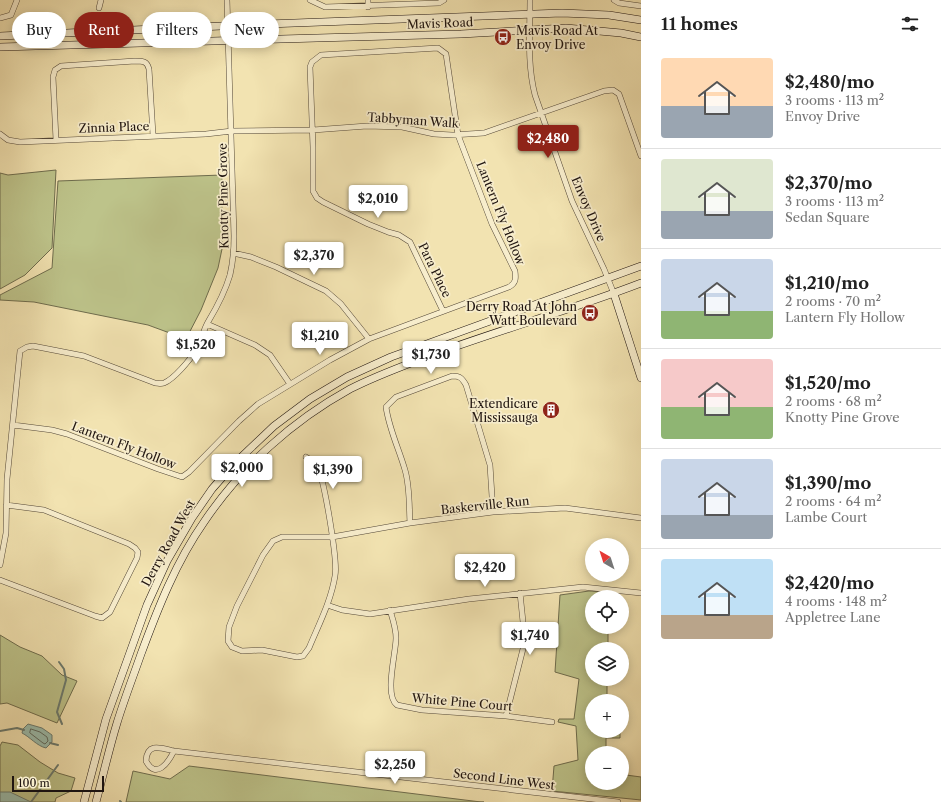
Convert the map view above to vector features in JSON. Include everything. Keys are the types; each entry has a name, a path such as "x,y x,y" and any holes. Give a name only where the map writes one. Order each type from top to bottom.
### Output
{"main road":[{"name":"Mavis Road","path":"279,23 562,13 608,15 641,20"},
{"name":"Mavis Road","path":"0,36 220,25"},
{"name":"Mavis Road","path":"279,39 461,34 566,28 621,33 641,37"},
{"name":"Mavis Road","path":"0,47 220,41"},
{"name":"Derry Road West","path":"84,802 106,719 147,605 168,561 192,518 212,489 234,464 274,426 310,399 347,377 390,358 641,266"},
{"name":"Derry Road West","path":"96,802 118,722 156,613 175,570 202,524 222,496 244,471 282,436 317,409 352,389 396,369 464,343 614,294 641,283"},
{"path":"614,294 641,378"}],"street":[{"path":"0,18 11,15 17,0"},
{"path":"99,8 101,0"},
{"name":"Knotty Pine Grove","path":"227,0 227,12"},
{"path":"310,0 325,7 439,3 444,0"},
{"path":"368,0 368,6"},
{"name":"Envoy Drive","path":"530,0 529,63 531,80 572,201 614,294"},
{"path":"614,0 641,6"},
{"name":"Knotty Pine Grove","path":"0,565 6,534 7,478 19,353 27,347 33,346 84,356 155,383 162,384 170,380 196,349 226,288 230,274 234,236 228,48"},
{"path":"313,130 310,67 312,62 318,56 438,48 446,54 458,135"},
{"path":"56,140 53,77 55,70 61,66 135,61 145,62 148,64 153,135"},
{"name":"Tabbyman Walk","path":"232,131 313,130 382,126 402,127 434,134 458,135 484,133 604,91 613,90 619,94 641,156"},
{"name":"Para Place","path":"313,130 313,191 315,195 323,202 368,224 399,235 410,242 443,311"},
{"name":"Zinnia Place","path":"0,134 8,140 20,142 153,135 206,134 232,131"},
{"name":"Lantern Fly Hollow","path":"13,425 52,430 67,434 182,477 189,472 239,421 258,404 330,360 369,338 509,288 513,285 516,278 515,271 492,224 458,135"},
{"path":"233,253 251,257 276,267 326,291 341,304 369,338"},
{"path":"208,324 255,345 270,355 290,384"},
{"path":"410,523 406,471 388,419 386,407 396,397 452,376 459,376 466,385 490,465 493,512"},
{"path":"306,456 316,464 324,485 332,538 336,574 332,593 327,605 342,610 370,614 469,599 583,588 641,593"},
{"path":"0,580 102,618 110,612 138,553 133,546 44,510 6,505"},
{"name":"Baskerville Run","path":"327,605 309,648 303,656 297,657 262,650 242,651 232,647 228,641 229,627 263,555 273,541 282,537 332,538 410,523 493,512 565,508 641,518"},
{"path":"506,716 524,641 520,593"},
{"name":"White Pine Court","path":"390,610 394,622 396,638 391,693 394,704 397,706 422,710 506,716 552,722"},
{"name":"Second Line West","path":"174,751 169,761 162,768 157,770 150,767 146,761 148,753 154,748 618,802"}],"green space":[{"path":"56,170 52,248 25,275 0,289 0,173 8,175"},
{"path":"222,175 222,249 218,268 201,310 186,339 148,325 34,302 0,300 0,295 52,268 58,181"},
{"path":"585,592 585,634 608,634 608,642 585,642 585,686 607,686 607,694 585,694 585,738 606,738 606,746 585,746 585,790 629,790 629,775 641,777 641,800 552,791 554,766 578,760 576,726 558,722 559,719 574,719 579,679 555,672 560,595"},
{"path":"0,635 20,647 42,656 62,675 77,681 57,723 7,703 0,704"},
{"path":"2,742 18,745 40,762 58,773 75,778 71,791 56,798 55,802 0,802 0,746"},
{"path":"189,766 481,802 126,802 133,771 170,779"}],"water":[{"path":"28,724 42,728 52,735 52,742 46,748 22,733 23,729"},
{"path":"0,792 10,792 31,802 0,802"}],"waterway":[{"path":"59,662 64,669 66,680 57,712 62,724"},
{"path":"0,731 17,728 24,730"},
{"path":"50,743 58,745"},
{"path":"31,802 58,765"}],"place":[{"name":"Mavis Road At Envoy Drive","path":"503,37"},
{"name":"Derry Road At John Watt Boulevard","path":"590,313"},
{"name":"Extendicare Mississauga","path":"551,410"}]}
